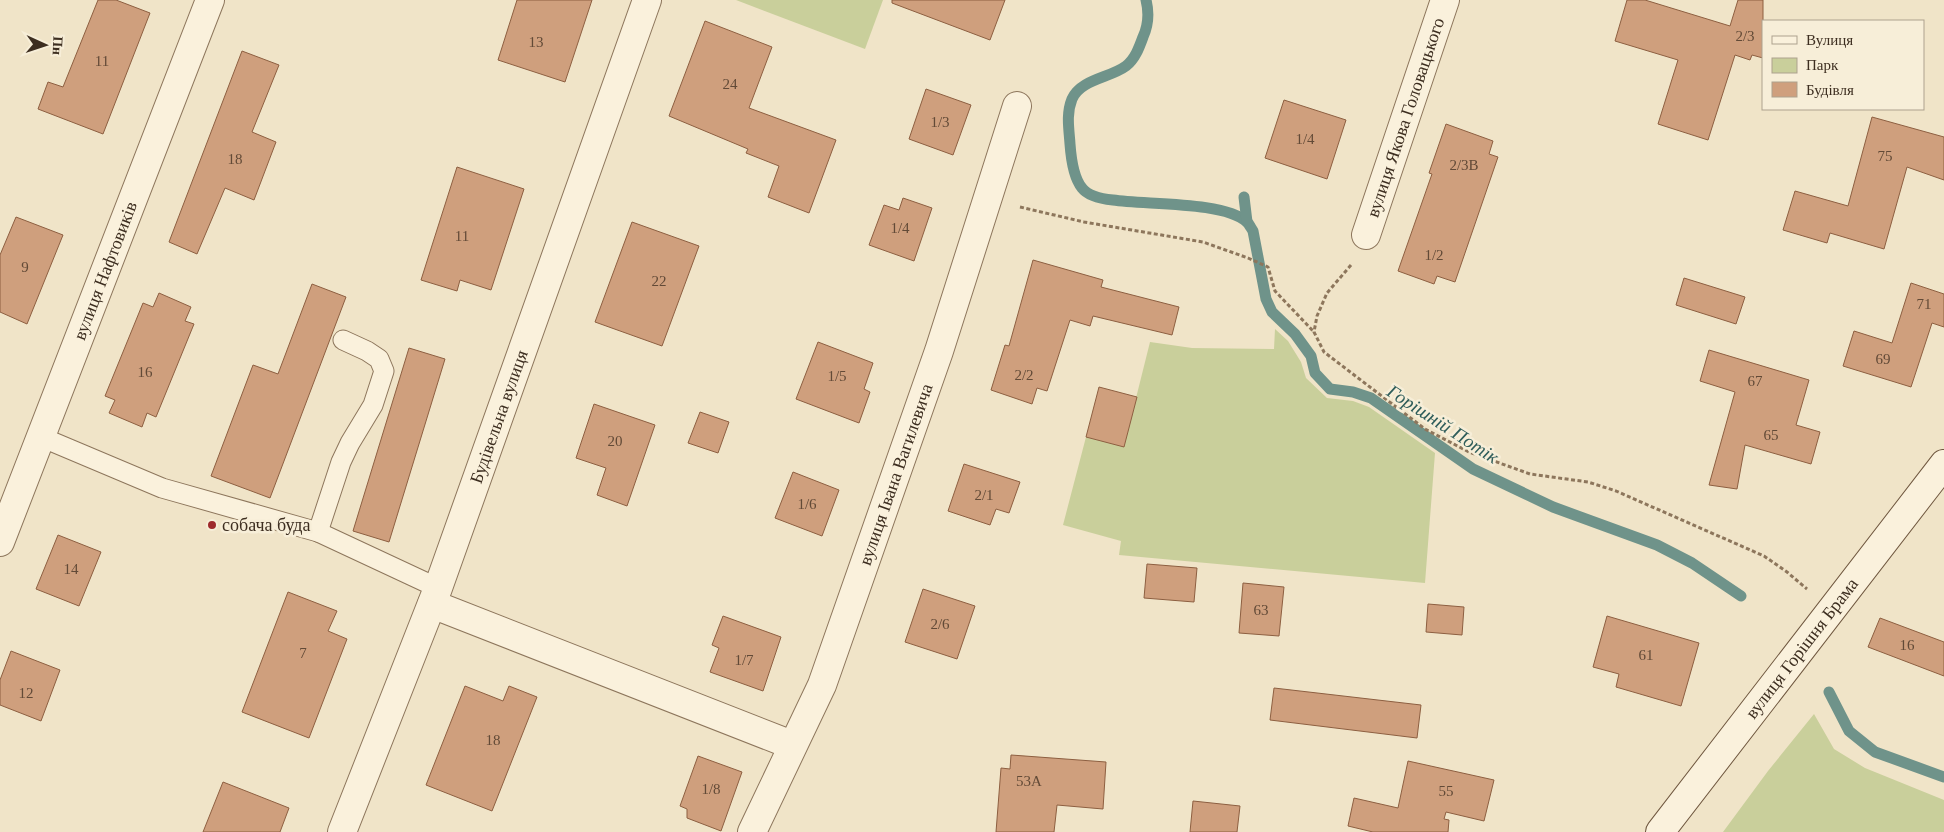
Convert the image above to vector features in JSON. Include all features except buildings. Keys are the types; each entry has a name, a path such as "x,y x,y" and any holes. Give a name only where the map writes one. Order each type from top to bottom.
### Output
{"street":[{"name":"вулиця Нафтовиків","path":"0,542 210,0"},
{"name":"Будівельна вулиця","path":"342,832 435,596 647,0"},
{"name":"вулиця Якова Головацького","path":"1366,235 1445,0"},
{"name":"вулиця Івана Вагилевича","path":"752,832 822,685 939,350 1017,106"},
{"name":"вулиця Горішня Брама","path":"1660,832 1944,464"},
{"path":"435,596 792,745"}],"lane":[{"path":"318,532 341,462 373,405 384,371 379,359 367,351 342,340"},
{"path":"41,437 162,488 318,532 435,596"}],"path":[{"path":"987,200 1084,222 1203,242 1268,267 1275,291 1314,332 1324,352 1425,429 1469,452 1521,471 1530,474 1588,482 1616,491 1682,519 1764,556 1787,572 1831,612"},
{"path":"1314,332 1317,316 1327,293"}],"green space":[{"path":"736,0 883,0 865,49"},
{"path":"1275,329 1288,341 1301,362 1306,378 1327,398 1353,401 1369,407 1435,453 1425,583 1119,555 1121,541 1063,525 1086,437 1124,446 1150,342 1192,348 1274,349"},
{"path":"1814,714 1834,749 1865,768 1944,800 1944,832 1723,832 1768,771"}],"waterway":[{"name":"Горішній Потік","path":"1146,0 1147,24 1132,60 1119,70 1082,87 1076,92 1070,105 1068,122 1072,161 1076,178 1085,191 1096,197 1109,200 1203,207 1236,215 1247,222 1253,231 1266,299 1272,312 1295,334 1311,356 1315,373 1330,389 1353,392 1371,398 1473,469 1553,507 1657,545 1692,563 1741,596"},
{"path":"1244,197 1247,222"},
{"name":"Горішній Потік","path":"1829,692 1849,731 1875,752 1944,777"}],"place":[{"name":"собача буда","path":"212,525"}]}
